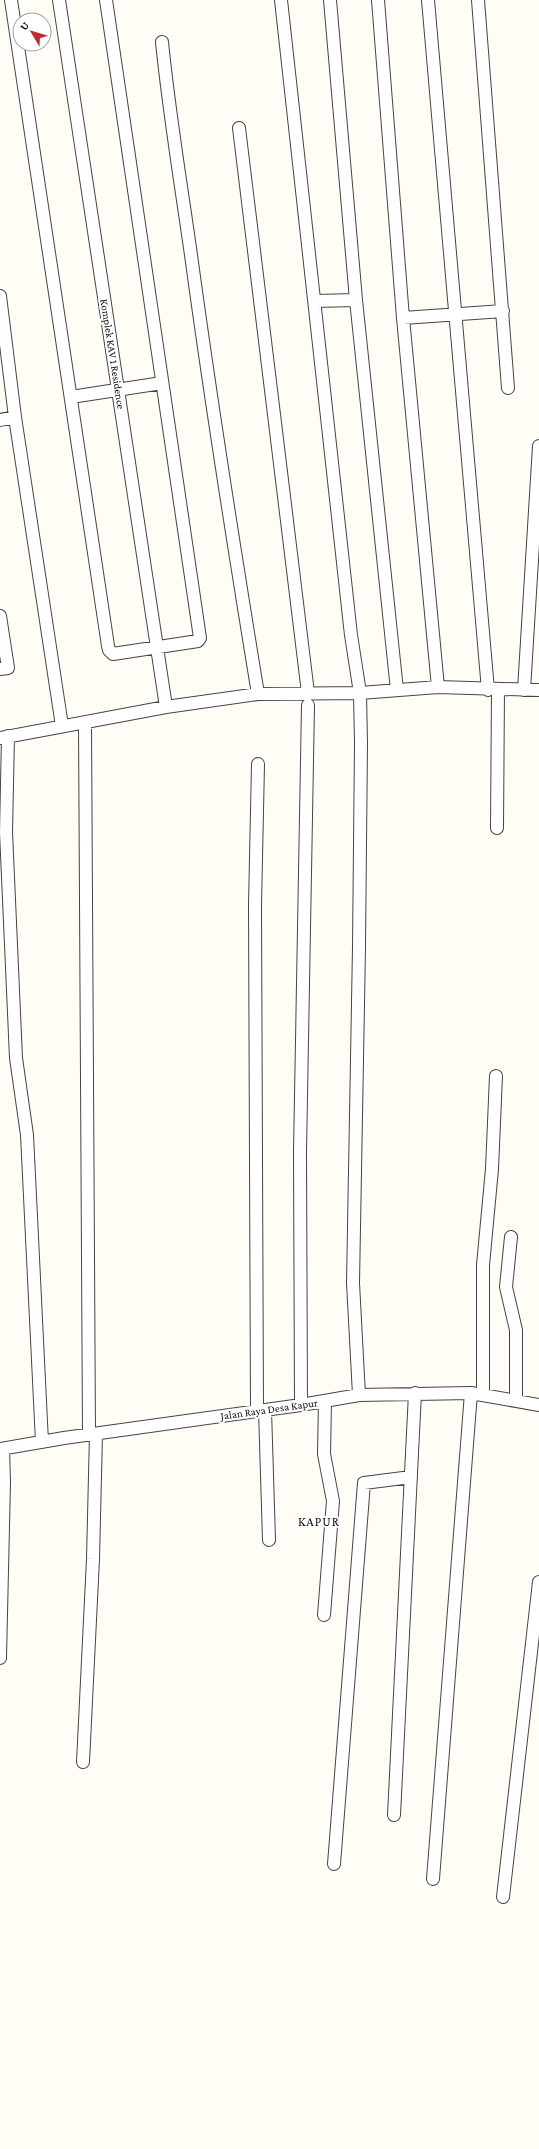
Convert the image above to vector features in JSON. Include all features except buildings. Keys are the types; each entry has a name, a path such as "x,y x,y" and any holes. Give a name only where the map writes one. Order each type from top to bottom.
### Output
{"street":[{"path":"11,0 109,650 113,654 198,641 200,638 106,0"},
{"name":"Komplek KAV 1 Residence","path":"59,0 166,707"},
{"path":"281,0 351,636 360,693 359,947 353,1283 359,1395"},
{"path":"330,0 356,300 397,690"},
{"path":"378,0 403,318 438,687"},
{"path":"428,0 454,314 493,690 498,828"},
{"path":"478,0 508,388"},
{"path":"162,42 168,99 226,502 258,694"},
{"path":"239,128 308,693"},
{"path":"0,296 15,417 62,726"},
{"path":"315,301 356,300"},
{"path":"403,318 503,311"},
{"path":"71,398 162,384"},
{"path":"0,420 15,417"},
{"path":"524,690 539,446"},
{"path":"0,616 8,668 0,669"},
{"path":"42,1442 27,1136 16,1058 6,832 4,737 166,707 258,694 360,693 438,687 493,690 539,690"},
{"path":"301,1406 300,1152 308,705"},
{"path":"83,1762 93,1567 84,722"},
{"path":"258,764 256,905 261,1411 269,1540"},
{"path":"483,1395 484,1264 492,1170 496,1076"},
{"path":"511,1237 506,1287 516,1330 516,1400"},
{"path":"394,1815 415,1393"},
{"path":"433,1879 471,1393"},
{"name":"Jalan Raya Desa Kapur","path":"2,1449 42,1442 301,1406 359,1395 471,1393 539,1405"},
{"path":"324,1615 333,1501 324,1454 325,1401"},
{"path":"0,1658 4,1482 2,1449"},
{"path":"334,1864 364,1483 411,1477"},
{"path":"503,1897 539,1582"}],"district":[{"name":"KAPUR","path":"319,1521"}]}
